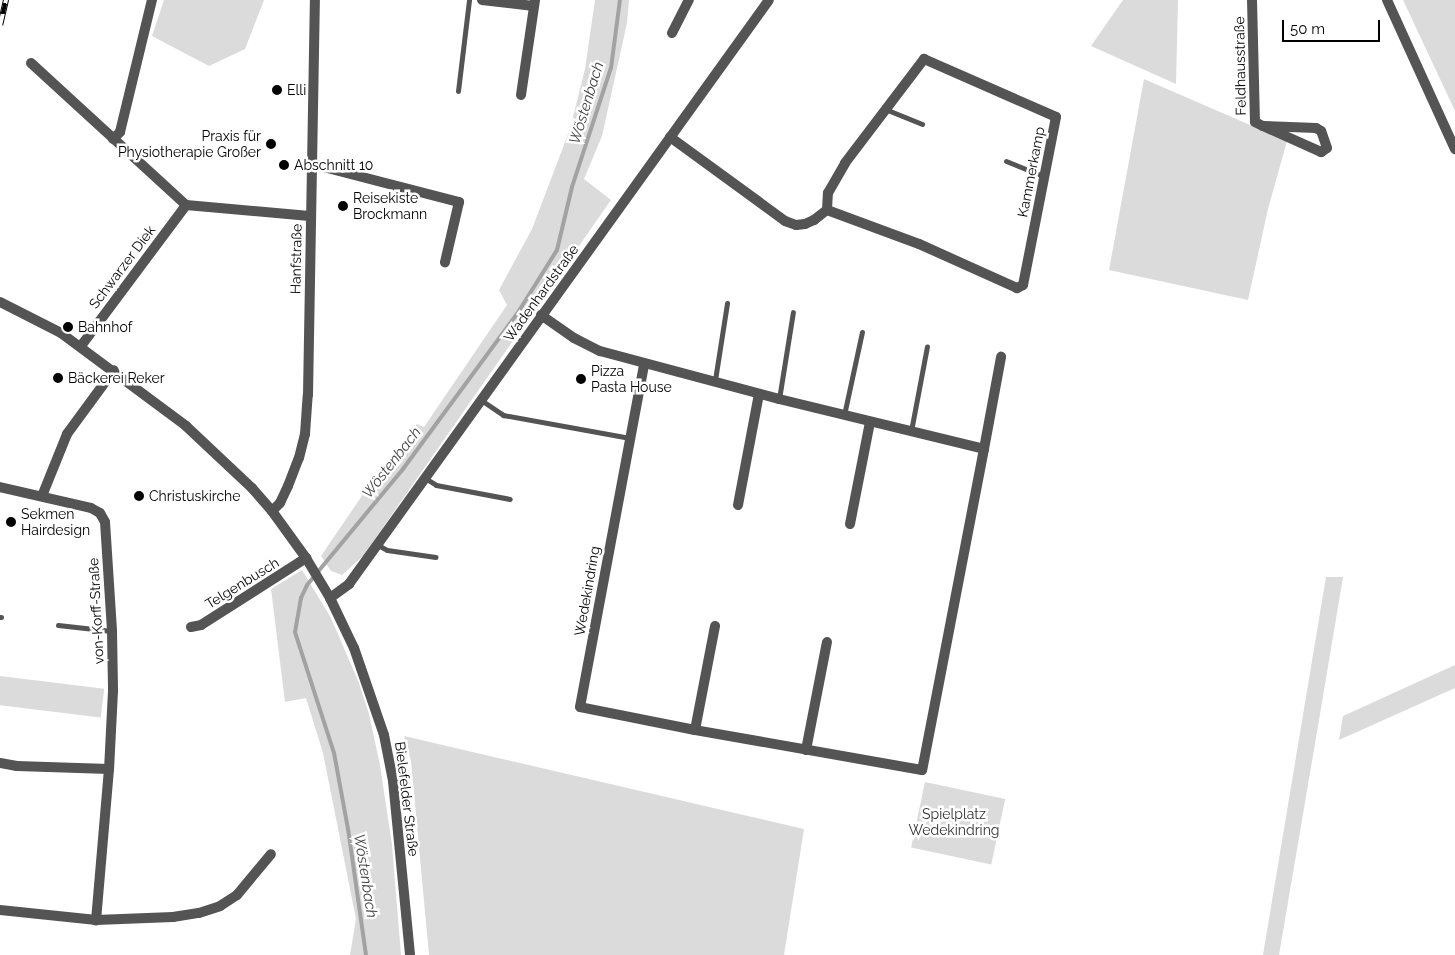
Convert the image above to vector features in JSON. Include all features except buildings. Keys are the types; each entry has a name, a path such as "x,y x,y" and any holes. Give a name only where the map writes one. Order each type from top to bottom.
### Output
{"street":[{"path":"113,139 120,132 152,0"},
{"name":"Hanfstraße","path":"272,511 280,503 288,486 299,458 305,434 308,395 315,0"},
{"path":"482,0 535,3 521,95"},
{"path":"672,33 689,0"},
{"name":"Wadenhardstraße","path":"330,598 349,584 769,0"},
{"name":"Feldhausstraße","path":"1252,0 1255,122 1263,126 1321,152 1328,148 1322,131 1316,128 1263,126"},
{"path":"1387,0 1455,149"},
{"name":"Kammerkamp","path":"924,59 1056,117 1043,176 1023,285 1018,288 919,244 827,210 828,192 845,163 924,59"},
{"path":"31,63 186,205 310,216"},
{"path":"670,137 786,221 805,224 827,210"},
{"path":"312,164 459,202 445,262"},
{"name":"Schwarzer Diek","path":"81,346 186,205"},
{"name":"Bielefelder Straße","path":"0,302 36,318 81,346 202,440 228,463 272,511 306,558 330,598 354,648 379,715 389,756 410,955"},
{"path":"541,315 584,344 644,364 715,380 759,394 984,450"},
{"name":"Wedekindring","path":"644,364 580,708 922,770 1001,357"},
{"path":"42,496 67,434 114,370"},
{"path":"738,505 759,394"},
{"path":"850,524 870,422"},
{"name":"von-Korff-Straße","path":"0,487 91,508 100,513 105,522 112,630 109,769 96,920"},
{"name":"Telgenbusch","path":"191,627 201,625 306,558"},
{"path":"695,730 714,626"},
{"path":"806,750 827,642"},
{"path":"0,763 17,766 109,769"},
{"path":"0,910 96,920 173,918 220,906 237,895 271,854"}],"lane":[{"path":"458,91 469,0"},
{"path":"885,109 922,124"},
{"path":"1006,160 1043,176"},
{"path":"715,380 727,303"},
{"path":"779,399 793,312"},
{"path":"844,415 862,332"},
{"path":"911,431 927,346"},
{"path":"481,400 503,415 630,438"},
{"path":"425,478 436,485 510,498"},
{"path":"377,544 387,550 435,557"},
{"path":"58,625 112,630"}],"green space":[{"path":"164,0 264,0 245,49 209,66 152,36"},
{"path":"595,0 629,0 627,23 602,136 584,179 611,200 363,556 342,575 331,571 321,556 370,484 417,424 424,427 507,305 499,290 532,229 570,129 585,69"},
{"path":"1123,0 1178,0 1176,84 1091,46"},
{"path":"1403,0 1455,0 1455,111"},
{"path":"1144,79 1287,141 1268,209 1248,300 1109,270"},
{"path":"302,570 331,618 359,683 369,714 380,765 392,845 401,955 350,955 356,919 323,753 306,698 285,702 271,589"},
{"path":"1326,577 1343,577 1279,955 1263,955"},
{"path":"1455,665 1455,688 1339,740 1343,716"},
{"path":"0,676 104,689 101,718 0,705"},
{"path":"404,736 804,829 784,955 429,955 411,761"},
{"name":"Spielplatz Wedekindring","path":"925,782 1005,799 991,865 911,848"}],"waterway":[{"name":"Wöstenbach","path":"366,955 348,829 334,753 295,632 301,598 307,585 403,469 517,314 557,250 572,187 611,68 620,0"}],"railway":[{"path":"0,25 6,0"}],"place":[{"name":"Elli","path":"277,90"},
{"name":"Praxis für Physiotherapie Großer","path":"271,144"},
{"name":"Abschnitt 10","path":"284,165"},
{"name":"Reisekiste Brockmann","path":"343,206"},
{"name":"Bahnhof","path":"68,327"},
{"name":"Bäckerei Reker","path":"58,378"},
{"name":"Pizza Pasta House","path":"581,379"},
{"name":"Christuskirche","path":"139,496"},
{"name":"Sekmen Hairdesign","path":"11,522"}]}
